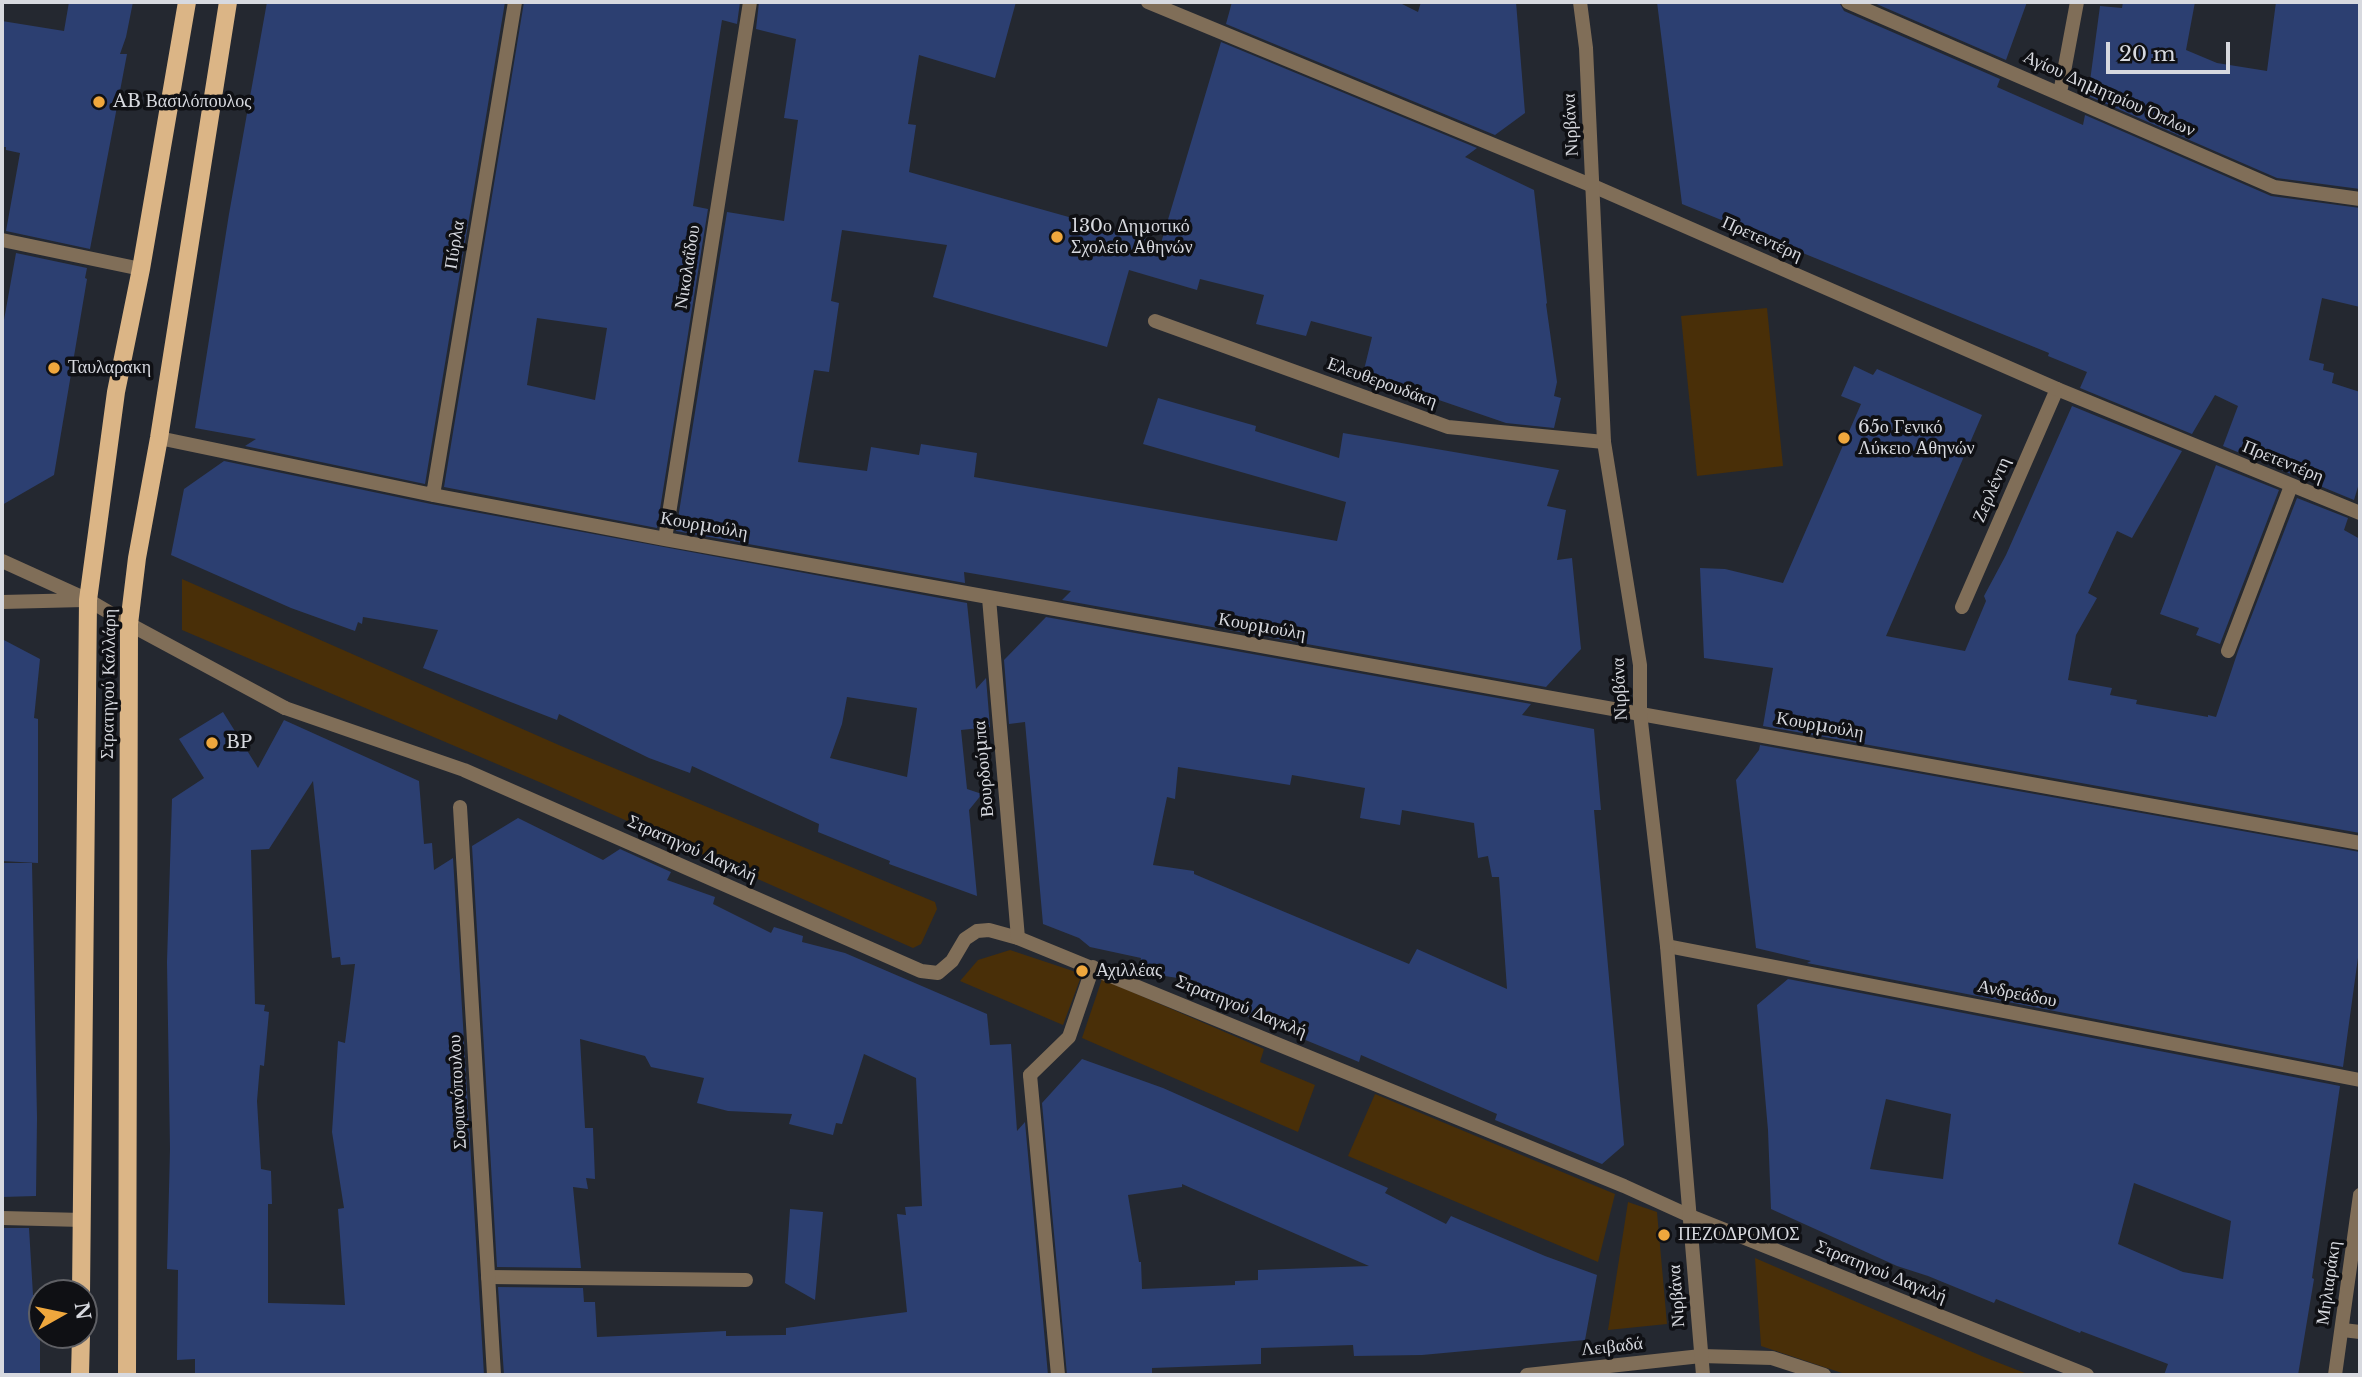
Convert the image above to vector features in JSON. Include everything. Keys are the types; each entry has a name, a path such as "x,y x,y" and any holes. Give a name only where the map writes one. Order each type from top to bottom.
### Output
{"main road":[{"name":"Στρατηγού Καλλάρη","path":"81,1279 88,600 116,392 141,269 187,2"},
{"name":"Στρατηγού Καλλάρη","path":"127,1375 129,624 137,558 159,438 228,2"},
{"path":"80,1375 81,1349"}],"street":[{"name":"Πύρλα","path":"433,495 515,2"},
{"name":"Νικολαΐδου","path":"665,539 750,2"},
{"name":"Πρετεντέρη","path":"1148,2 1593,186 2057,389 2360,513"},
{"name":"Νιρβάνα","path":"1580,2 1586,48 1604,442 1640,665 1640,713 1667,946 1703,1375"},
{"name":"Αγίου Δημητρίου Όπλων","path":"1848,2 2274,187 2360,199"},
{"path":"2060,93 2077,2"},
{"path":"2,240 141,269"},
{"name":"Ελευθερουδάκη","path":"1155,321 1448,427 1604,442"},
{"name":"Ζερλέντη","path":"1962,607 2057,389"},
{"name":"Κουρμούλη","path":"159,438 433,495 665,539 2360,843"},
{"path":"2228,651 2291,486"},
{"path":"2,561 88,600"},
{"name":"Βουρδούμπα","path":"989,598 1018,938"},
{"path":"2,602 88,600"},
{"name":"Στρατηγού Δαγκλή","path":"88,600 285,708 464,770 921,971 939,973 952,961 965,939 976,932 989,930 1018,938 1624,1186 1690,1216 2087,1375"},
{"name":"Σοφιανόπουλου","path":"460,807 494,1375"},
{"name":"Ανδρεάδου","path":"1667,946 2360,1080"},
{"path":"1058,1375 1030,1075 1069,1037 1093,967"},
{"name":"Μηλιαράκη","path":"2335,1375 2360,1195"},
{"path":"2,1218 83,1220"},
{"path":"488,1277 746,1280"},
{"path":"2343,1330 2360,1332"},
{"path":"1701,1356 1772,1358 1824,1375"},
{"name":"Λειβαδά","path":"1527,1375 1701,1356"}],"shaded area":[{"path":"1767,308 1783,466 1697,476 1681,316"},
{"path":"182,579 561,746 935,902 937,909 921,944 913,948 544,784 182,630"},
{"path":"1010,950 1082,974 1063,1025 960,981 978,960"},
{"path":"1102,979 1264,1049 1260,1062 1315,1085 1298,1132 1082,1038"},
{"path":"1375,1094 1615,1194 1598,1262 1348,1156"},
{"path":"1628,1202 1657,1212 1667,1324 1608,1330"},
{"path":"1755,1258 2030,1375 1848,1375 1761,1346"}],"building":[{"path":"69,2 133,2 120,54 127,54 90,249 6,231 20,153 2,147 2,21 64,31"},
{"path":"267,2 505,2 425,484 245,446 256,439 195,428 229,214"},
{"path":"524,2 740,2 737,24 722,20 693,206 708,209 657,528 444,487","holes":["537,318 607,328 595,400 527,385"]},
{"path":"759,2 1016,2 995,78 919,55 908,124 916,125 909,172 1161,243 1221,42 1477,148 1465,157 1534,190 1557,382 1554,396 1561,398 1554,428 1506,423 1363,374 1372,337 1311,321 1306,336 1256,324 1264,295 1200,279 1197,290 1129,270 1107,347 933,297 947,245 842,230 831,301 839,303 829,372 814,370 798,462 867,471 871,447 919,455 921,444 977,453 974,477 1337,541 1346,502 1143,444 1158,398 1256,426 1255,431 1339,458 1343,433 1559,470 1547,506 1566,510 1557,560 1572,558 1581,649 1546,687 1062,600 1071,591 1005,579 964,572 965,583 676,531 727,212 784,221 798,120 784,118 796,39 756,29"},
{"path":"1232,2 1398,2 1418,12 1421,2 1516,2 1525,113 1495,135 1226,24"},
{"path":"1657,2 1839,2 1844,11 2000,79 1997,87 2083,125 2085,115 2271,196 2360,208 2360,307 2322,298 2309,360 2324,364 2323,370 2334,373 2332,383 2360,392 2360,480 2354,500 2223,446 2238,406 2215,395 2192,434 2080,388 2087,372 2048,356 2049,353 1682,204"},
{"path":"1872,2 2027,2 2006,60"},
{"path":"2123,2 2195,2 2186,50 2217,63 2267,71 2276,2 2360,2 2360,189 2277,178 2088,96 2100,6 2122,8"},
{"path":"16,253 87,268 87,279 54,475 2,505 2,331"},
{"path":"1854,366 1873,375 1877,369 1982,415 1886,636 1965,651 1986,601 1984,596 2006,555 2072,406 2182,451 2132,538 2117,531 2088,593 2097,598 2076,635 2068,680 2112,688 2110,695 2137,700 2136,704 2216,717 2238,651 2297,498 2348,518 2344,530 2360,539 2360,833 1763,726 1773,668 1704,658 1700,568 1725,569 1783,583 1861,404 1841,396"},
{"path":"224,461 431,504 967,603 976,689 986,678 990,727 961,730 967,789 982,794 969,810 977,896 889,864 890,861 818,832 819,824 692,766 690,773 649,758 559,714 557,720 423,668 438,630 363,617 362,624 358,622 355,631 291,608 171,555 184,489","holes":["847,697 917,708 907,777 830,758 842,724"]},
{"path":"2216,465 2279,490 2220,644 2196,635 2199,628 2160,614"},
{"path":"1046,617 1531,704 1522,715 1594,729 1601,810 1594,810 1624,1145 1602,1164 1495,1120 1497,1114 1361,1055 1359,1062 1191,993 1197,981 1139,972 1141,958 1090,947 1079,938 1043,924 1025,722 1009,724 1004,660","holes":["1178,767 1290,785 1292,775 1365,788 1360,818 1400,825 1402,810 1474,823 1478,858 1488,856 1492,877 1499,877 1507,989 1417,949 1409,964 1194,874 1194,871 1153,865 1167,797 1175,799"]},
{"path":"2,639 40,659 34,718 38,719 38,863 2,861"},
{"path":"223,712 258,768 284,720 419,781 424,844 432,843 434,870 453,858 484,1375 195,1375 195,1359 177,1360 178,1270 167,1269 170,1149 167,962 172,799 204,778 179,739","holes":["313,781 332,958 340,957 341,965 355,964 345,1043 338,1041 332,1132 344,1208 338,1209 345,1305 268,1303 268,1204 272,1204 271,1171 261,1169 257,1101 260,1065 264,1066 269,1012 264,1011 265,1005 255,1004 251,850 269,849"]},
{"path":"1760,745 2360,852 2360,943 2343,1067 1807,963 1811,961 1756,948 1736,780"},
{"path":"518,818 603,860 620,849 671,872 667,880 715,897 713,904 771,933 774,927 803,936 802,942 845,953 987,1014 990,1045 1011,1044 1017,1131 1025,1122 1048,1375 504,1375 498,1287 583,1288 584,1302 595,1302 597,1337 726,1331 726,1336 786,1335 786,1328 907,1312 897,1214 906,1215 905,1207 922,1206 916,1078 864,1054 842,1124 836,1123 833,1135 789,1124 792,1114 728,1111 697,1103 704,1078 651,1067 645,1056 580,1039 585,1128 593,1128 595,1179 586,1178 588,1189 573,1187 581,1268 497,1267 472,846"},
{"path":"2,863 32,863 36,1196 2,1197"},
{"path":"1788,979 2340,1086 2298,1375 2164,1375 2168,1364 2081,1331 2080,1333 1996,1299 1994,1303 1897,1266 1771,1209 1768,1130 1757,1005","holes":["1886,1099 1951,1114 1943,1179 1870,1169","2134,1183 2231,1221 2223,1279 2183,1272 2118,1244"]},
{"path":"1082,1059 1163,1088 1388,1188 1385,1193 1446,1224 1451,1216 1597,1275 1585,1340 1422,1355 1354,1356 1353,1345 1261,1348 1261,1364 1152,1368 1152,1375 1067,1375 1042,1103","holes":["1182,1184 1369,1266 1258,1270 1258,1280 1235,1281 1235,1285 1142,1289 1141,1262 1128,1195 1182,1187"]},
{"path":"790,1209 823,1212 815,1300 785,1283"},
{"path":"2,1228 29,1228 32,1279 28,1279 28,1349 40,1349 40,1375 2,1375"}],"place":[{"name":"AB Βασιλόπουλος","path":"99,102"},
{"name":"130ο Δημοτικό Σχολείο Αθηνών","path":"1057,237"},
{"name":"Ταυλαρακη","path":"54,368"},
{"name":"65ο Γενικό Λύκειο Αθηνών","path":"1844,438"},
{"name":"BP","path":"212,743"},
{"name":"Αχιλλέας","path":"1082,971"},
{"name":"ΠΕΖΟΔΡΟΜΟΣ","path":"1664,1235"}]}
